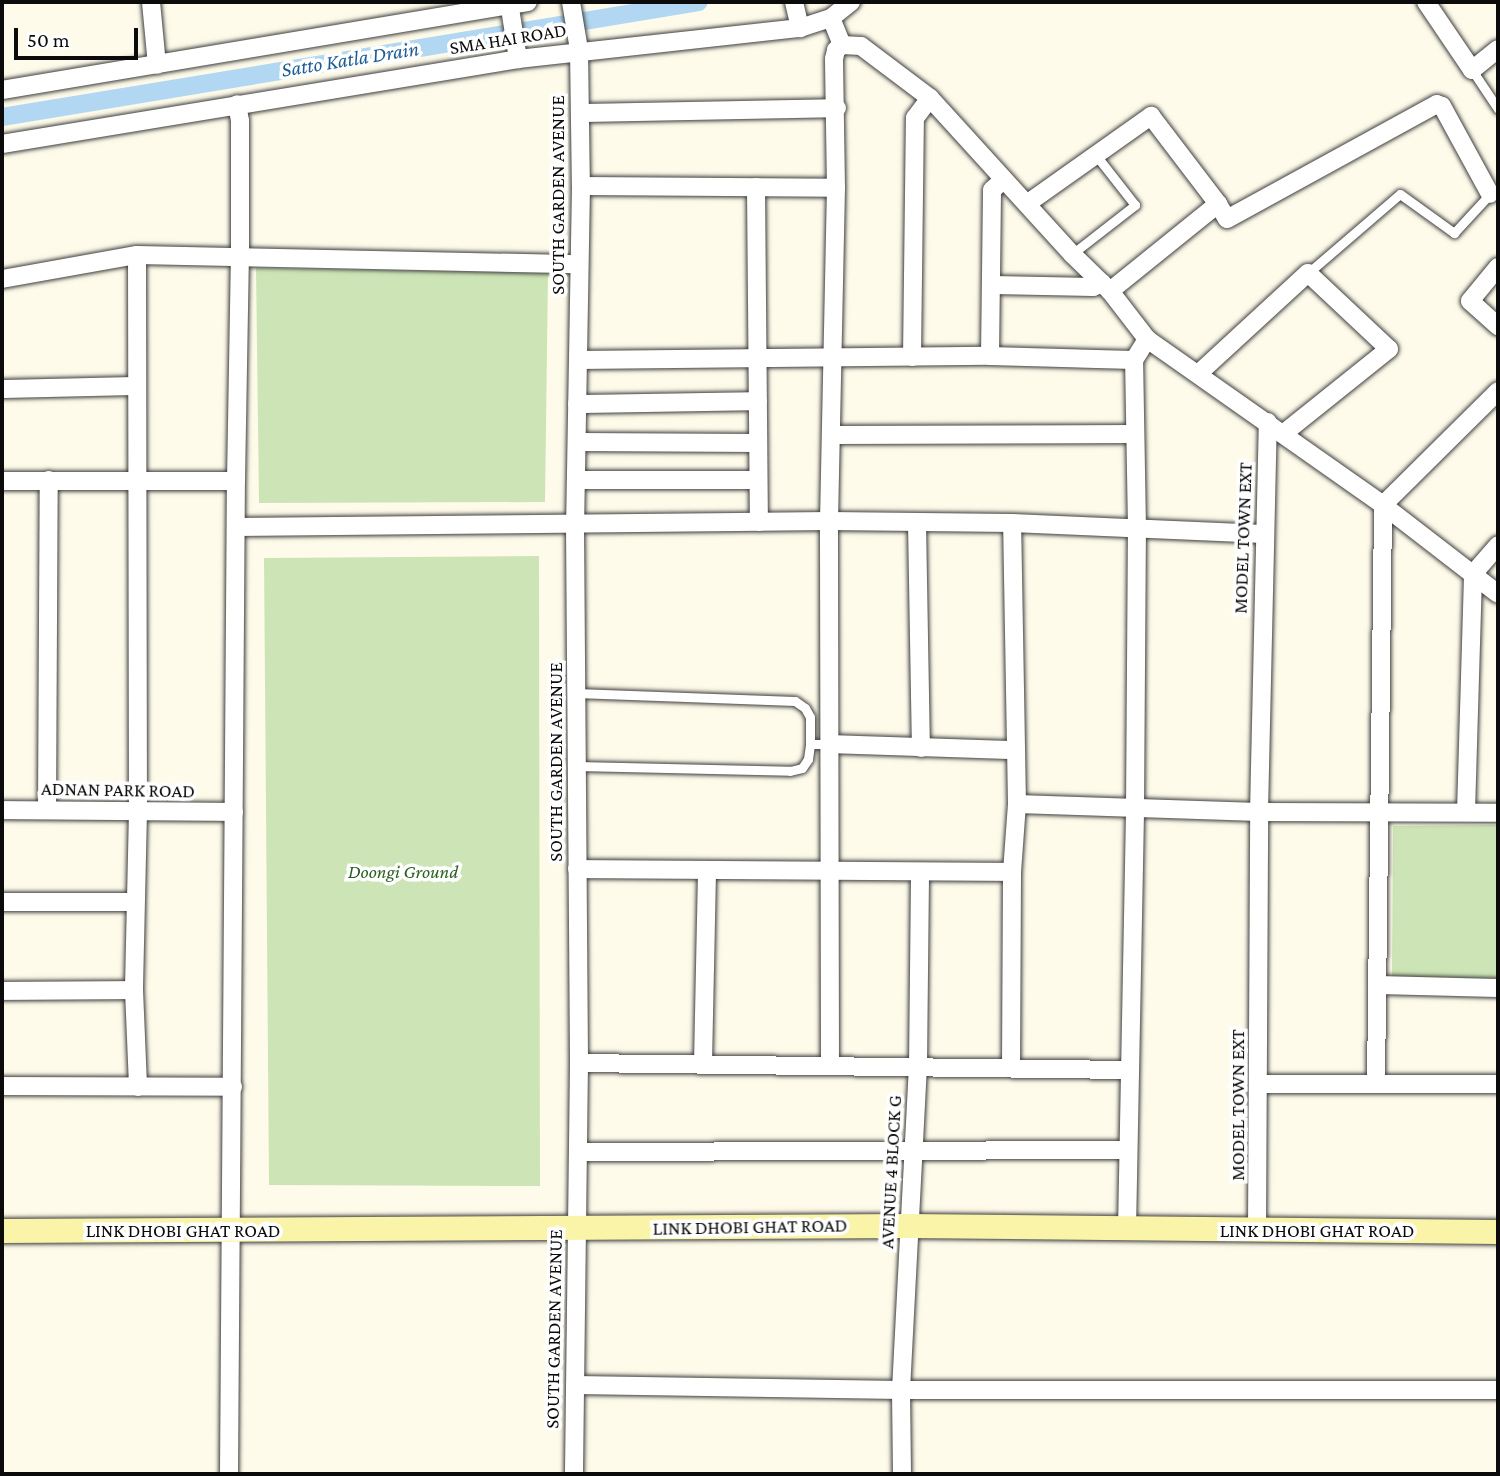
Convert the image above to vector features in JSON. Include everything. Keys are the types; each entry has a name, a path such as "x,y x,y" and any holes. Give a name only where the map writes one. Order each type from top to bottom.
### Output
{"street":[{"path":"151,2 157,65"},
{"path":"2,90 528,2"},
{"name":"SMA HAI ROAD","path":"2,144 578,43 800,28 831,18 851,2"},
{"path":"1426,2 1472,71 1498,49"},
{"name":"SOUTH GARDEN AVENUE","path":"571,3 578,43 581,186 575,526 579,1152 574,1474"},
{"path":"794,3 800,28"},
{"path":"510,7 517,53"},
{"path":"831,18 842,45"},
{"path":"830,1065 829,522 836,188 834,59 836,50 842,45 861,46 930,98 1003,180 1106,287 1147,339 1284,433 1498,594"},
{"path":"912,357 915,118 930,98"},
{"path":"229,1474 240,254 240,121 237,104"},
{"path":"1028,204 1150,116 1227,219 1437,104 1442,106 1490,194"},
{"path":"580,113 836,108"},
{"path":"990,356 993,285 992,190 1003,180"},
{"path":"581,186 836,188"},
{"path":"756,187 759,522"},
{"path":"993,285 1106,287 1218,204"},
{"path":"137,254 138,811 134,990 138,1087"},
{"path":"2,279 137,254 240,254 579,264"},
{"path":"1498,267 1471,301 1498,326"},
{"path":"1198,374 1308,273 1389,349 1284,433"},
{"path":"1127,1230 1135,809 1137,528 1133,434 1134,360 1147,339"},
{"path":"578,360 990,356 1134,360"},
{"path":"2,389 136,386"},
{"path":"1376,1082 1383,505 1498,391"},
{"path":"577,404 758,401"},
{"name":"MODEL TOWN EXT","path":"1257,1231 1260,1084 1259,812 1263,534 1268,422"},
{"path":"831,435 1133,434"},
{"path":"577,442 758,443"},
{"path":"576,480 758,480"},
{"path":"2,481 236,481"},
{"path":"47,810 49,481"},
{"path":"236,527 575,526 759,522 1012,523 1263,534"},
{"path":"917,523 920,748"},
{"path":"1011,1067 1012,872 1017,804 1012,523"},
{"path":"1466,811 1473,574 1498,545"},
{"path":"830,744 1015,750"},
{"path":"1017,804 1259,812 1498,813"},
{"name":"ADNAN PARK ROAD","path":"2,810 234,812"},
{"path":"577,869 1012,872"},
{"path":"703,1063 707,870"},
{"name":"AVENUE 4 BLOCK G","path":"902,1474 901,1390 918,1067 920,872"},
{"path":"2,902 134,902"},
{"path":"1377,985 1498,988"},
{"path":"2,991 134,990"},
{"path":"579,1063 1129,1070"},
{"path":"1260,1084 1498,1084"},
{"path":"2,1086 233,1087"},
{"path":"579,1152 1128,1150"},
{"name":"LINK DHOBI GHAT ROAD","path":"2,1231 908,1226 1498,1232"},
{"path":"575,1385 901,1390 1498,1390"}],"lane":[{"path":"1472,71 1498,109"},
{"path":"1072,254 1135,205 1095,154"},
{"path":"1308,273 1400,194 1454,233 1490,194"},
{"path":"576,693 795,701 805,708 810,717 808,759 802,768 789,771 577,766"},
{"path":"810,744 830,744"}],"green space":[{"path":"256,268 548,273 545,502 259,503"},
{"name":"Doongi Ground","path":"539,556 540,1186 269,1185 264,558"},
{"path":"1498,825 1498,978 1392,981 1393,826"}],"waterway":[{"name":"Satto Katla Drain","path":"2,117 699,2"}]}
